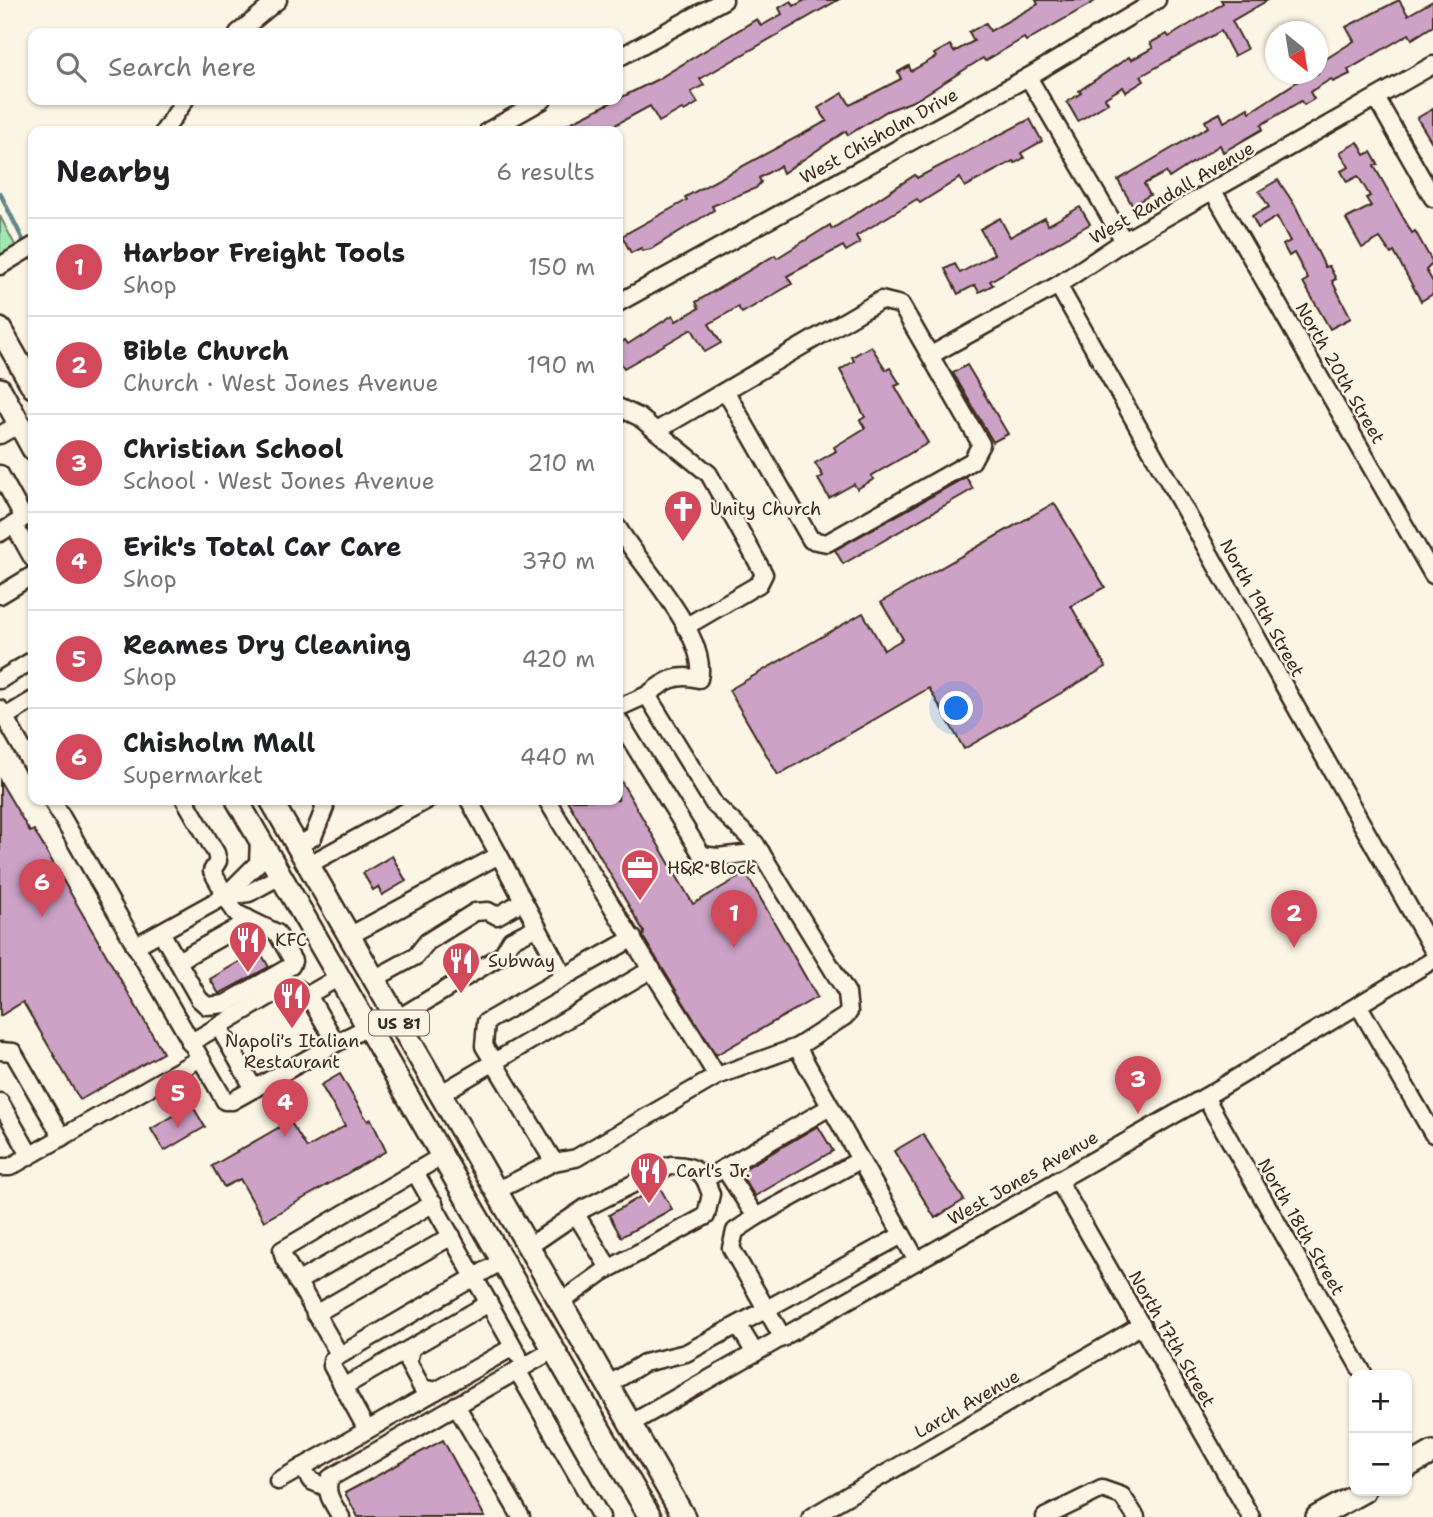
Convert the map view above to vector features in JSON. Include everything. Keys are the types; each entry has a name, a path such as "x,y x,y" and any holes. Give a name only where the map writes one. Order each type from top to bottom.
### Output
{"main road":[{"path":"0,329 28,378"},
{"path":"0,389 28,440"},
{"name":"US 81","path":"240,805 645,1515"},
{"name":"US 81","path":"274,805 684,1517"},
{"path":"502,1261 528,1247"},
{"path":"1412,1459 1433,1452"},
{"path":"628,1481 654,1466"},
{"path":"1317,1517 1355,1496"}],"street":[{"path":"244,28 278,0"},
{"path":"623,55 724,0"},
{"name":"West Chisholm Drive","path":"623,300 1028,77 1157,0"},
{"name":"West Randall Avenue","path":"931,355 1058,285 1124,240 1433,65"},
{"path":"1028,77 1124,240"},
{"path":"1376,98 1433,198"},
{"path":"167,126 182,105"},
{"path":"497,126 534,105"},
{"name":"North 20th Street","path":"1213,191 1433,575"},
{"path":"0,266 28,249"},
{"name":"North 19th Street","path":"1058,285 1433,950"},
{"path":"656,431 881,300 901,305 981,444 972,461 827,543 811,540 726,392"},
{"path":"623,410 639,417 709,474 764,574 759,584 685,627"},
{"path":"0,435 19,424"},
{"path":"0,474 24,519 7,529 28,553"},
{"path":"623,535 685,627 701,660 699,679 684,675 668,679 647,695 623,706"},
{"path":"0,595 28,578"},
{"path":"0,680 28,663"},
{"path":"496,1191 554,1162 576,1158 717,1076 797,1047 849,1012 849,1000 761,852 714,804 647,695"},
{"path":"27,741 2,713 28,702"},
{"path":"623,727 702,855 717,857 761,852"},
{"path":"55,805 225,1101 232,1101 368,1027"},
{"path":"161,932 206,1006 225,1004 291,966 293,956 277,933 236,913 225,896 212,871 218,861 216,853 188,805"},
{"path":"297,846 313,837 324,805"},
{"path":"308,865 418,805"},
{"path":"472,805 564,978"},
{"path":"550,805 611,909 633,938 717,1076"},
{"path":"135,946 225,896 258,863 259,839"},
{"path":"349,936 499,855"},
{"path":"225,896 248,892 280,876"},
{"path":"497,916 523,901"},
{"path":"374,979 416,956 427,942 475,912 488,911 497,916 511,940"},
{"path":"178,961 244,924 247,918"},
{"path":"397,1019 502,955 511,940 537,927"},
{"path":"554,1162 484,1046 486,1022 633,938"},
{"name":"West Jones Avenue","path":"630,1424 1205,1097 1433,960"},
{"path":"440,1094 652,969"},
{"path":"271,978 285,987 298,989 308,995 336,1043"},
{"path":"308,995 339,978"},
{"path":"190,1043 285,987"},
{"path":"1359,1006 1433,1134"},
{"path":"219,1027 254,1089"},
{"path":"797,1047 917,1261"},
{"path":"0,1051 13,1052 62,1137"},
{"path":"0,1167 9,1167 199,1059"},
{"name":"North 18th Street","path":"1205,1097 1361,1370"},
{"path":"0,1102 30,1155"},
{"path":"705,1179 830,1107"},
{"path":"339,1354 297,1282 282,1250 442,1156"},
{"path":"783,1338 731,1248 735,1231 860,1160"},
{"path":"528,1247 585,1208 671,1165 686,1165 705,1179 711,1194 706,1216 609,1268 560,1303"},
{"path":"724,1168 756,1217"},
{"path":"415,1171 476,1278 601,1517"},
{"name":"North 17th Street","path":"1058,1180 1251,1517"},
{"path":"297,1282 434,1203"},
{"path":"577,1216 609,1268"},
{"path":"608,1385 644,1363 686,1353 902,1235"},
{"path":"315,1314 452,1236"},
{"path":"367,1430 332,1366 332,1360 502,1261"},
{"path":"833,1273 849,1300"},
{"path":"344,1387 489,1303"},
{"path":"738,1325 755,1353"},
{"name":"Larch Avenue","path":"811,1517 1142,1325"},
{"path":"278,1480 513,1347"},
{"path":"411,1349 408,1362 417,1381 422,1388 436,1391"},
{"path":"326,1487 330,1478 553,1350"},
{"path":"393,1359 418,1401"},
{"path":"456,1405 521,1517"},
{"path":"302,1467 311,1482 326,1487 341,1517"},
{"path":"1045,1517 1102,1489 1122,1496 1136,1517"}],"green space":[{"path":"0,216 16,247 0,256"}],"building":[{"path":"805,0 838,0 700,79 704,85 691,92 698,103 684,111 682,109 659,122 650,106 613,126 564,126 606,105 623,105 623,96 658,79 757,19 761,26 782,14 779,8 791,1 794,6"},
{"path":"1036,0 1097,0 1026,41 1024,38 985,61 983,58 916,100 887,111 848,135 846,131 783,173 780,166 759,178 761,182 756,188 712,206 714,210 651,249 642,251 641,248 631,253 623,235 687,200 685,197 827,121 818,108 843,93 850,105 901,79 898,72 909,66 911,71 936,57 934,54 950,45 954,52 974,41 969,32 986,23 990,31 1038,4"},
{"path":"1221,0 1268,0 1232,21 1247,49 1234,56 1221,31 1141,76 1144,81 1126,92 1123,87 1105,98 1108,103 1078,121 1067,102 1081,93 1079,91 1129,57 1131,60 1153,48 1150,43 1167,34 1169,37 1211,11 1223,3"},
{"path":"1399,0 1408,15 1433,1 1433,26 1412,39 1409,34 1348,70 1350,74 1333,82 1331,79 1328,81 1328,58 1354,41 1346,27"},
{"path":"1293,84 1323,84 1310,92 1314,99 1304,105 1301,101 1261,125 1263,129 1223,152 1220,145 1169,178 1166,172 1144,184 1150,195 1132,205 1118,180 1208,127 1205,121 1220,113 1224,122 1248,108 1250,112"},
{"path":"1433,109 1433,144 1417,118"},
{"path":"1030,119 1042,141 1021,153 1024,158 1015,163 1013,161 965,187 960,178 920,203 917,199 856,236 860,243 846,251 843,246 787,276 792,284 742,313 738,307 709,324 721,343 705,352 692,329 623,366 625,340 628,344 673,315 676,321 699,308 696,302 775,255 777,258 830,225 832,229 915,175 917,178"},
{"path":"1358,142 1365,155 1371,152 1378,164 1374,166 1412,233 1415,231 1433,263 1426,270 1433,282 1433,294 1421,301 1394,252 1391,254 1380,238 1362,248 1346,219 1371,206 1366,198 1370,196 1358,176 1347,182 1341,171 1349,167 1340,152"},
{"path":"1278,180 1296,207 1325,267 1329,266 1336,279 1332,281 1351,318 1330,329 1303,282 1308,279 1294,253 1289,256 1283,245 1290,241 1277,217 1258,228 1252,216 1269,207 1259,191"},
{"path":"1080,207 1090,224 990,281 993,285 979,292 975,285 958,294 945,269 955,264 960,273 994,254 980,229 1000,218 1010,237 1045,218 1048,225"},
{"path":"871,346 886,370 890,368 900,384 895,386 928,443 871,476 874,479 857,489 854,484 829,498 818,479 823,476 815,463 836,451 834,447 865,428 860,420 865,417 840,370 854,361 852,357"},
{"path":"967,365 1008,434 993,442 953,373"},
{"path":"966,477 973,489 843,564 835,550"},
{"path":"1054,503 1105,587 1071,606 1106,667 964,749 929,688 778,775 729,690 863,613 884,650 903,639 881,602"},
{"path":"0,781 30,832 34,830 163,1053 80,1100 23,1002 0,1016"},
{"path":"623,785 693,904 746,873 817,997 716,1055 643,937 644,932 570,805 623,805"},
{"path":"392,856 406,881 382,895 378,887 373,890 363,873"},
{"path":"259,950 269,967 219,994 210,979"},
{"path":"340,1074 368,1121 371,1119 386,1151 264,1221 240,1179 224,1187 212,1166 290,1121 307,1148 345,1126 321,1085"},
{"path":"192,1105 205,1127 164,1151 151,1129"},
{"path":"818,1126 833,1151 755,1196 739,1172"},
{"path":"923,1134 964,1200 935,1218 894,1151"},
{"path":"659,1186 672,1209 621,1237 609,1215"},
{"path":"443,1440 485,1517 358,1517 345,1493"}],"waterway":[{"path":"0,193 23,240"},
{"path":"25,506 28,499"}],"place":[{"name":"Unity Church","path":"683,543"},
{"name":"H&R Block","path":"640,902"},
{"name":"Chisholm Mall","path":"42,917"},
{"name":"Harbor Freight Tools","path":"734,948"},
{"name":"Bible Church","path":"1294,948"},
{"name":"KFC","path":"248,974"},
{"name":"Subway","path":"461,995"},
{"name":"Napoli's Italian Restaurant","path":"292,1030"},
{"name":"Christian School","path":"1138,1114"},
{"name":"Reames Dry Cleaning","path":"178,1128"},
{"name":"Erik's Total Car Care","path":"285,1137"},
{"name":"Carl's Jr.","path":"649,1205"}]}
